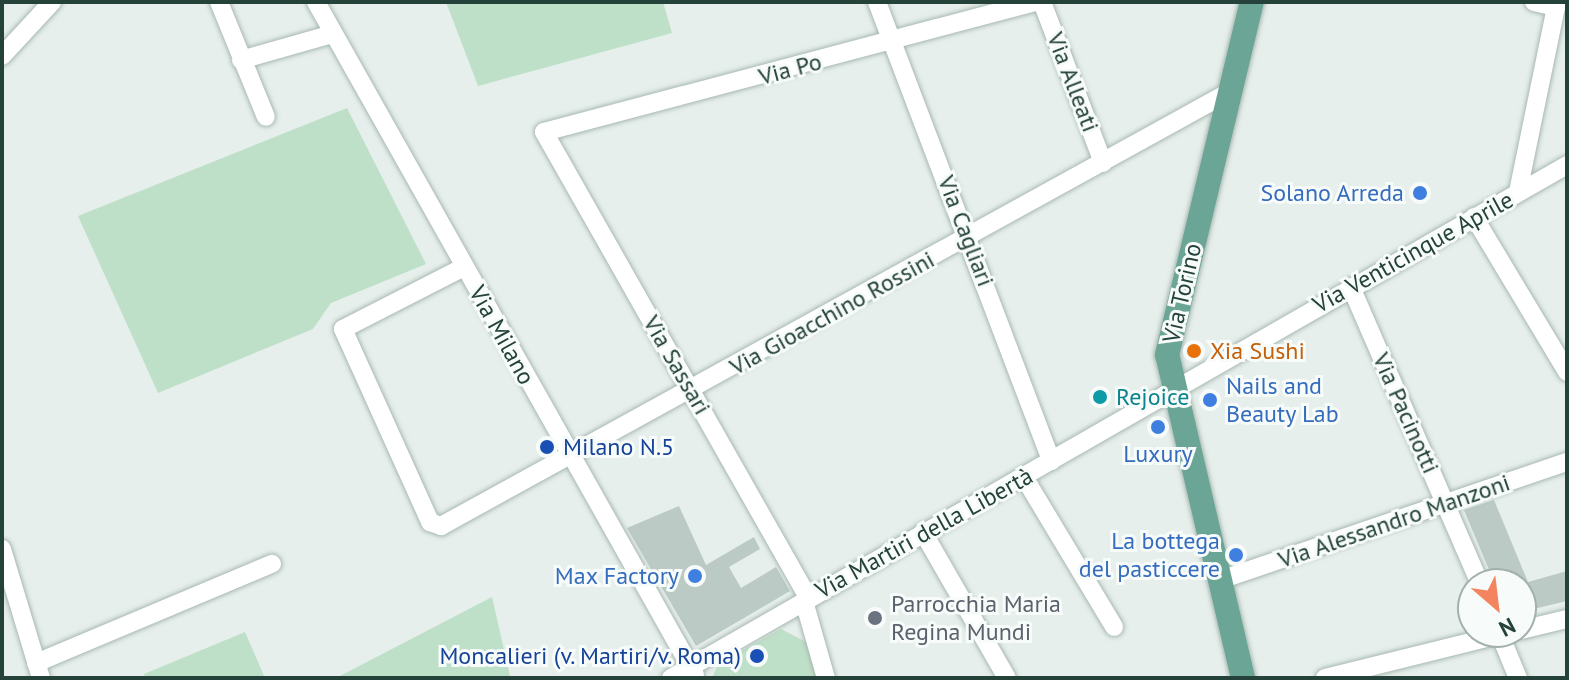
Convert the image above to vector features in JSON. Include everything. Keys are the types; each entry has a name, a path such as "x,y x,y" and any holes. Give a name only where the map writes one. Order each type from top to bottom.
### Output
{"main road":[{"name":"Via Torino","path":"1243,678 1175,386 1169,338 1252,2"}],"street":[{"path":"2,56 52,2"},
{"path":"219,2 266,117"},
{"name":"Via Milano","path":"316,2 329,35 694,672"},
{"name":"Via Cagliari","path":"877,2 969,237 1051,461"},
{"name":"Via Po","path":"544,132 1035,2"},
{"name":"Via Alleati","path":"1042,2 1103,163"},
{"path":"1518,192 1556,5 1534,2"},
{"path":"241,60 329,35"},
{"name":"Via Gioacchino Rossini","path":"464,267 343,329 430,522 441,526 571,458 1231,91"},
{"name":"Via Sassari","path":"544,132 806,600 826,678"},
{"name":"Via Venticinque Aprile","path":"1175,386 1567,165"},
{"path":"1474,217 1567,372"},
{"name":"Via Pacinotti","path":"1351,287 1473,568"},
{"name":"Via Martiri della Libertà","path":"671,678 694,672 806,600 1024,477 1175,386"},
{"name":"Via Alessandro Manzoni","path":"1220,580 1567,462"},
{"path":"1024,477 1114,627"},
{"path":"923,532 1007,678"},
{"path":"2,549 39,671 272,564"},
{"path":"1537,626 1567,619"},
{"path":"1325,678 1457,645"},
{"path":"1508,648 1518,678"}],"green space":[{"path":"446,2 663,2 672,33 478,86"},
{"path":"347,108 426,264 331,303 313,329 158,393 78,216"},
{"path":"492,597 510,676 336,678"},
{"path":"781,629 812,645 818,678 712,678 718,664"},
{"path":"245,632 265,678 145,678 144,674"}],"building":[{"path":"1494,500 1522,568 1488,568 1464,510"},
{"name":"Max Factory","path":"679,506 706,565 754,537 760,549 729,567 741,588 776,567 790,591 696,646 627,528"},
{"path":"1567,571 1567,601 1537,608 1537,579"}],"place":[{"name":"Solano Arreda","path":"1420,193"},
{"name":"Xia Sushi","path":"1194,351"},
{"name":"Rejoice","path":"1100,397"},
{"name":"Nails and Beauty Lab","path":"1210,400"},
{"name":"Luxury","path":"1158,427"},
{"name":"Milano N.5","path":"547,447"},
{"name":"La bottega del pasticcere","path":"1236,555"},
{"name":"Max Factory","path":"695,576"},
{"name":"Parrocchia Maria Regina Mundi","path":"875,618"},
{"name":"Moncalieri (v. Martiri/v. Roma)","path":"757,656"}]}
